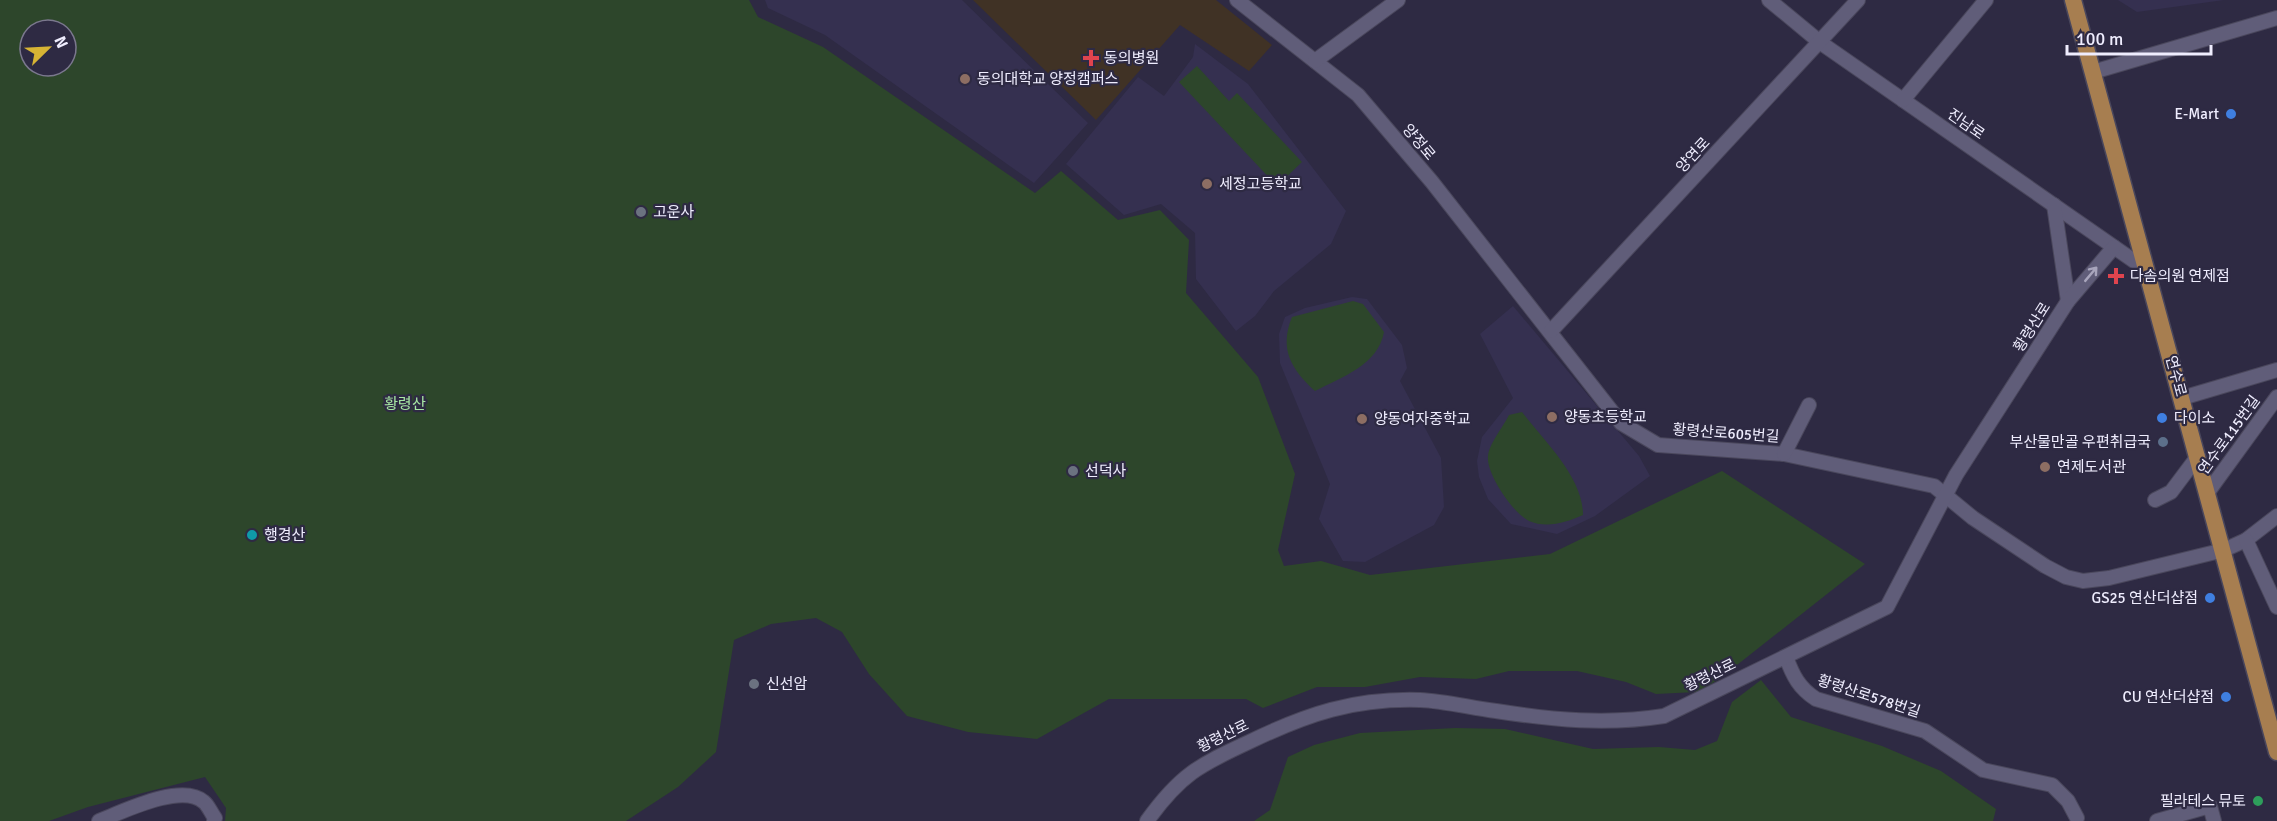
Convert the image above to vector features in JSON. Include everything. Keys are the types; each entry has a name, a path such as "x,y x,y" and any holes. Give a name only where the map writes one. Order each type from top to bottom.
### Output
{"main road":[{"name":"연수로","path":"2073,0 2199,456 2277,752"}],"street":[{"name":"양정로","path":"1237,0 1358,95 1432,182 1551,331"},
{"path":"1315,61 1398,0"},
{"name":"진남로","path":"1769,0 1821,43 2148,270"},
{"name":"양연로","path":"1551,331 1821,43 1858,0"},
{"path":"1903,100 1984,0"},
{"path":"2093,72 2277,18"},
{"path":"2054,205 2068,301"},
{"name":"황령산로","path":"1147,821 1169,790 1206,761 1284,724 1331,708 1362,703 1420,700 1587,722 1632,721 1664,716 1887,607 1944,494 2068,301 2114,247"},
{"name":"황령산로605번길","path":"1551,331 1622,423 1658,445 1784,454 1934,486 1974,518 2045,566 2066,577 2084,581 2109,578 2224,550 2247,540 2277,516"},
{"path":"2182,398 2277,370"},
{"name":"연수로115번길","path":"2208,492 2277,397"},
{"path":"1784,454 1809,405"},
{"path":"2155,500 2171,492 2199,456"},
{"path":"2247,540 2277,607"},
{"name":"황령산로578번길","path":"1786,657 1794,680 1816,699 1925,731 1983,770 2052,785 2068,801 2077,818"},
{"path":"99,821 150,800 185,795 203,801 214,821"},
{"path":"2157,821 2177,818 2210,806 2214,821"}],"shaded area":[{"name":"동의대학교 양정캠퍼스","path":"765,0 962,0 1088,123 1034,183 825,35 768,8"},
{"name":"동의병원","path":"973,0 1216,0 1272,45 1249,71 1180,25 1096,120"},
{"path":"2118,0 2224,0 2137,12"},
{"name":"세정고등학교","path":"1195,44 1248,84 1346,211 1331,244 1274,291 1255,316 1236,331 1196,279 1195,233 1161,204 1124,215 1066,164 1138,77 1164,96 1193,57"},
{"name":"양동여자중학교","path":"1352,297 1367,299 1402,345 1407,368 1400,381 1441,458 1444,507 1434,525 1365,562 1343,561 1319,519 1330,484 1280,363 1279,334 1285,317 1305,308"},
{"name":"양동초등학교","path":"1513,306 1639,456 1650,476 1595,516 1557,534 1511,524 1488,499 1479,477 1477,461 1482,437 1513,398 1480,334"}],"green space":[{"name":"황령산","path":"0,0 749,0 758,17 823,47 1035,193 1061,171 1118,220 1160,210 1189,240 1186,293 1258,377 1295,474 1278,550 1284,566 1321,561 1370,575 1550,554 1722,471 1865,564 1718,680 1696,692 1656,694 1626,682 1577,671 1509,671 1476,679 1420,677 1365,687 1317,687 1263,708 1246,699 1109,699 1037,739 968,732 907,716 869,674 842,632 816,618 771,624 734,640 716,752 678,787 626,821 225,821 226,808 205,777 88,807 49,821 0,821"},
{"path":"1197,66 1229,101 1237,93 1302,162 1277,186 1179,82"},
{"path":"1353,301 1363,304 1384,332 1380,343 1367,361 1357,369 1315,391 1299,375 1287,349 1288,328 1292,317"},
{"path":"1522,412 1570,473 1577,487 1583,515 1550,524 1529,521 1508,502 1496,482 1491,473 1489,451 1509,415"},
{"path":"1761,680 1791,717 1882,746 1941,771 1996,809 1993,821 1254,821 1270,810 1288,757 1314,745 1360,733 1455,728 1505,729 1593,749 1659,747 1695,750 1717,741 1732,702"}],"place":[{"name":"동의병원","path":"1091,58"},
{"name":"동의대학교 양정캠퍼스","path":"965,79"},
{"name":"E-Mart","path":"2231,114"},
{"name":"세정고등학교","path":"1207,184"},
{"name":"고운사","path":"641,212"},
{"name":"다솜의원 연제점","path":"2116,276"},
{"name":"양동초등학교","path":"1552,417"},
{"name":"다이소","path":"2162,418"},
{"name":"양동여자중학교","path":"1362,419"},
{"name":"부산물만골 우편취급국","path":"2163,442"},
{"name":"연제도서관","path":"2045,467"},
{"name":"선덕사","path":"1073,471"},
{"name":"행경산","path":"252,535"},
{"name":"GS25 연산더샵점","path":"2210,598"},
{"name":"신선암","path":"754,684"},
{"name":"CU 연산더샵점","path":"2226,697"},
{"name":"필라테스 뮤토","path":"2258,801"}]}
